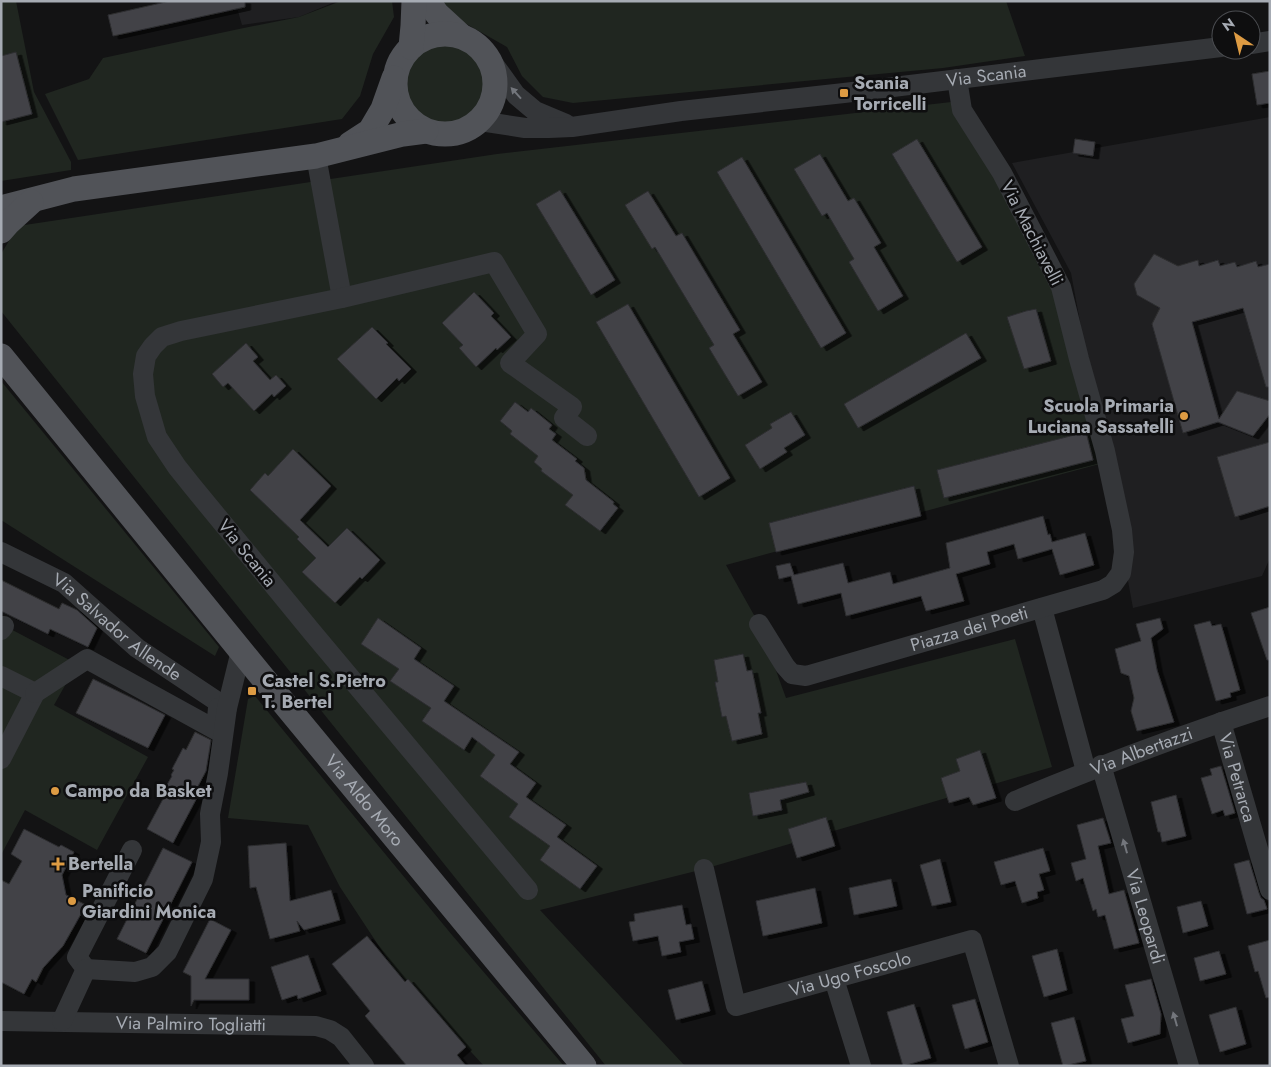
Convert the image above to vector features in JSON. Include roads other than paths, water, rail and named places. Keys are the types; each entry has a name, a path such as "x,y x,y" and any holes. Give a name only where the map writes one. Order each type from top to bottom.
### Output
{"main road":[{"path":"411,47 414,1"},
{"path":"428,1 438,14 461,36"},
{"name":"Via Scania","path":"342,150 370,131 383,109 397,66 411,47 422,39 434,34 448,33 461,36 478,45 490,60"},
{"path":"480,121 490,108 495,92 495,75 490,60"},
{"path":"394,78 395,94 401,110 412,122 426,131"},
{"name":"Via Scania","path":"1,208 74,189 316,156 404,134 426,131 454,134 468,129 480,121"},
{"name":"Via Scania","path":"1,231 35,199"},
{"name":"Via Aldo Moro","path":"1,356 259,673 584,1066"}],"street":[{"name":"Via Scania","path":"480,121 525,128 547,122 572,127 681,111 1211,48"},
{"name":"Via Scania","path":"490,60 516,95 547,122"},
{"name":"Via Machiavelli","path":"957,79 962,110 1002,173 1061,287 1105,451 1122,530 1124,552 1121,573 1113,584 1104,590 1042,608"},
{"path":"316,156 342,298"},
{"name":"Via Scania","path":"528,890 177,468 157,437 145,396 143,374 146,356 153,346 162,337 180,331 342,298 494,262 537,334 510,363 572,407 564,418 587,436"},
{"name":"Via Salvador Allende","path":"1,552 64,583 137,648 224,700"},
{"name":"Piazza dei Poeti","path":"759,624 792,674 806,676 1042,608 1094,768"},
{"path":"1,759 35,693 87,659 216,730 241,651"},
{"path":"132,850 77,958 86,969 135,972 152,967 167,952 203,879 211,842 210,814 218,773 224,700 259,673"},
{"path":"1,676 35,693"},
{"name":"Via Albertazzi","path":"1015,801 1094,768 1270,706"},
{"name":"Via Petrarca","path":"1221,722 1270,890"},
{"name":"Via Leopardi","path":"1094,768 1189,1066"},
{"name":"Via Ugo Foscolo","path":"704,870 736,1006 972,940 1009,1066"},
{"path":"62,1021 86,969"},
{"path":"834,979 861,1066"},
{"name":"Via Palmiro Togliatti","path":"1,1021 316,1026 330,1030 341,1037 364,1066"}],"place":[{"name":"Scania Torricelli","path":"844,93"},
{"name":"Scuola Primaria Luciana Sassatelli","path":"1184,416"},
{"name":"Castel S.Pietro T. Bertel","path":"252,691"},
{"name":"Campo da Basket","path":"55,791"},
{"name":"Bertella","path":"58,864"},
{"name":"Panificio Giardini Monica","path":"72,901"}]}
